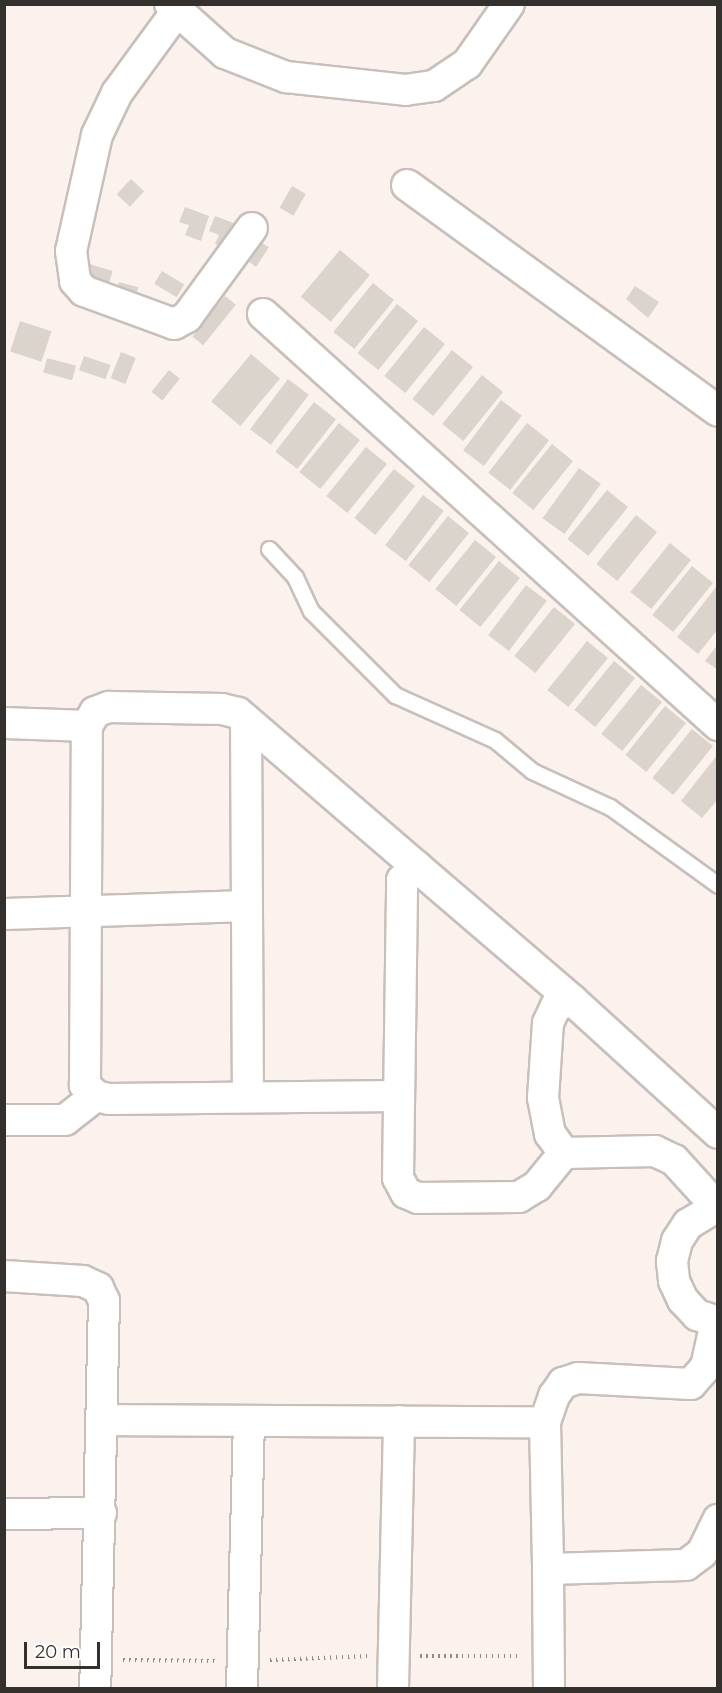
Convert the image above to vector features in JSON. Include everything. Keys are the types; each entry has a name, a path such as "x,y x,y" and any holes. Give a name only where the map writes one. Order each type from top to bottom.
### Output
{"street":[{"path":"252,228 187,317 174,324 84,291 75,281 72,250 97,135 117,93 173,8 225,53 286,77 405,90 434,86 467,64 509,4"},
{"path":"407,186 717,411"},
{"path":"263,314 717,725"},
{"path":"96,1096 85,1085 87,726 95,712 109,706 222,709 238,713 572,1000 717,1133"},
{"path":"246,720 248,1097"},
{"path":"4,723 87,726"},
{"path":"417,867 399,887 398,1178 406,1192 418,1198 519,1197 537,1186 564,1153 654,1150 674,1160 717,1206 688,1224 677,1241 672,1261 674,1281 683,1300 697,1315 717,1322 706,1367 691,1384 578,1378 563,1383 545,1422 549,1689"},
{"path":"4,914 247,906"},
{"path":"564,1153 550,1134 543,1098 551,1013 562,1002 572,1000"},
{"path":"4,1120 65,1120 96,1096 398,1096"},
{"path":"4,1276 83,1281 98,1288 104,1301 104,1420 95,1674"},
{"path":"104,1420 545,1422"},
{"path":"243,1675 249,1421"},
{"path":"393,1689 399,1421"},
{"path":"4,1514 101,1513"},
{"path":"548,1569 686,1565 702,1553 717,1520"}],"lane":[{"path":"269,549 295,577 311,611 395,696 495,740 532,771 610,807 717,885"}],"path":[{"path":"95,1674 243,1675 393,1656 549,1656"}],"building":[{"path":"131,179 144,191 130,207 117,194"},
{"path":"292,186 306,194 293,216 280,208"},
{"path":"185,207 209,216 201,241 185,235 189,225 179,222"},
{"path":"215,216 239,225 230,250 215,244 219,235 209,231"},
{"path":"255,239 269,247 256,267 244,258"},
{"path":"340,250 370,275 331,322 301,297"},
{"path":"83,262 113,271 107,288 78,279"},
{"path":"162,271 184,284 177,297 154,284"},
{"path":"119,282 138,287 134,305 114,299"},
{"path":"373,283 394,300 354,349 333,332"},
{"path":"635,286 659,302 648,318 626,299"},
{"path":"225,296 236,305 203,345 192,336"},
{"path":"397,304 418,321 378,370 357,353"},
{"path":"20,321 51,331 41,362 10,351"},
{"path":"424,327 445,344 405,393 384,376"},
{"path":"452,350 473,367 433,416 412,399"},
{"path":"121,352 136,358 125,384 111,378"},
{"path":"251,354 280,378 240,426 211,401"},
{"path":"84,356 110,365 106,379 79,370"},
{"path":"47,358 76,366 72,380 43,372"},
{"path":"169,370 180,379 162,401 151,392"},
{"path":"482,375 503,392 463,441 442,424"},
{"path":"288,379 309,395 271,445 250,429"},
{"path":"501,400 522,416 484,466 463,450"},
{"path":"314,402 336,419 297,469 275,452"},
{"path":"339,423 360,440 320,489 299,472"},
{"path":"527,423 549,440 510,490 488,473"},
{"path":"552,444 573,461 533,510 512,493"},
{"path":"366,447 387,464 347,513 326,496"},
{"path":"579,468 601,484 564,534 543,518"},
{"path":"394,469 415,486 375,535 354,518"},
{"path":"607,490 628,507 588,556 567,539"},
{"path":"423,495 444,511 406,561 385,545"},
{"path":"636,515 657,532 617,581 596,564"},
{"path":"448,516 469,533 429,582 408,565"},
{"path":"475,540 496,557 456,606 435,589"},
{"path":"670,543 691,560 651,609 630,592"},
{"path":"499,561 520,578 480,627 459,610"},
{"path":"692,566 713,583 673,632 652,615"},
{"path":"526,585 547,601 509,651 488,635"},
{"path":"716,587 718,629 698,654 677,637"},
{"path":"554,607 575,624 535,673 514,656"},
{"path":"587,641 608,658 568,707 547,690"},
{"path":"718,644 718,670 705,661"},
{"path":"614,661 635,678 595,727 574,710"},
{"path":"641,685 662,702 622,751 601,734"},
{"path":"665,706 686,723 646,772 625,755"},
{"path":"692,729 713,746 673,795 652,778"},
{"path":"718,754 718,799 702,818 681,801"}]}
